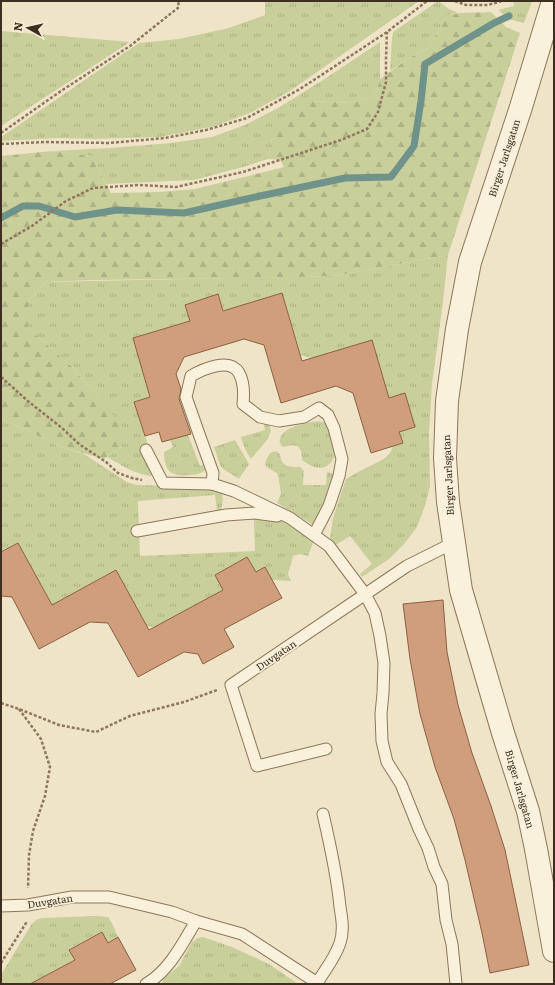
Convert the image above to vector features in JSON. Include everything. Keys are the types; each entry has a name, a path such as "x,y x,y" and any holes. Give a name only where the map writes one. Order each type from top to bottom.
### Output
{"street":[{"name":"Birger Jarlsgatan","path":"553,1 521,107 470,262 457,329 447,401 445,458 448,502 461,590 503,733 528,811 554,951"}],"lane":[{"path":"212,484 214,473 186,397 191,376 201,370 219,365 231,366 239,373 244,390 243,404 260,417 279,421 304,416 319,408 328,416 334,428 342,459 339,476 329,506 314,535"},
{"path":"146,450 163,483 212,484 234,490 290,518 329,546 365,594 375,613 384,663 381,714 382,741 387,762 401,784 442,884 446,920 452,944 456,984"},
{"path":"137,531 234,514 255,513 290,518"},
{"name":"Duvgatan","path":"231,685 407,566 453,543"},
{"path":"231,685 257,766 326,749"},
{"path":"318,983 334,958 340,944 343,930 338,888 323,814"},
{"name":"Duvgatan","path":"1,906 28,905 72,897 110,897 172,912 196,921 242,934 318,983"},
{"path":"146,984 174,958 196,921"}],"path":[{"path":"1,133 61,91 130,46 179,7 178,1"},
{"path":"1,144 45,142 109,143 165,138 206,130 247,118 300,89 387,32 427,1"},
{"path":"455,1 466,5 488,5 502,1"},
{"path":"1,244 32,226 66,201 93,188 139,185 176,187 243,172 341,140 367,129 378,112 386,82 387,32"},
{"path":"1,377 79,444 106,462 118,473 132,478 163,483"},
{"path":"1,703 59,725 96,732 130,716 184,702 231,685"},
{"path":"1,963 26,923 28,905 29,855 33,831 45,796 50,767 41,739 19,709"}],"green space":[{"path":"265,1 419,1 290,91 250,113 215,126 160,137 94,139 58,138 1,141 1,137 139,43 179,39 229,28 265,15"},
{"path":"438,1 449,9 458,13 447,15 429,48 409,58 390,71 393,32"},
{"path":"513,1 532,1 524,23 508,19 498,10 514,6"},
{"path":"491,12 506,27 520,33 448,255 334,276 45,282 28,302 28,328 71,366 118,421 121,447 104,459 61,447 1,419 1,156 52,151 91,156 111,193 159,192 195,189 284,167 280,160 268,159 272,139 284,120 312,101 350,103 372,97 377,89 380,79 409,58 429,48 447,15"},
{"path":"1,31 130,42 1,126"},
{"path":"380,42 380,79 377,89 372,97 350,103 312,101 272,139 268,159 194,180 106,184 91,156 52,151 171,143 212,137 245,125 278,108"},
{"path":"448,255 432,384 429,433 430,486 425,506 417,527 404,544 389,559 362,577 360,574 372,564 350,536 334,546 330,538 333,518 346,479 384,459 390,453 393,446 403,443 399,432 415,427 405,393 389,398 311,358 301,355 282,293 223,311 218,295 185,305 190,321 133,338 150,397 135,402 153,462 155,472 151,476 133,471 107,457 121,447 98,396 71,366 28,328 28,302 45,282 334,276"},
{"path":"1,419 61,447 84,454 127,482 136,485 217,487 221,490 223,499 221,511 217,511 215,495 138,501 140,556 255,551 254,519 270,518 286,520 310,536 313,543 308,556 300,554 293,556 288,574 291,581 272,580 256,572 247,557 215,575 223,590 155,627 146,626 116,570 52,605 18,543 1,552"},
{"path":"318,421 327,423 337,451 329,465 321,468 314,467 302,460 301,451 298,446 292,445 283,447 280,444 282,435 290,428"},
{"path":"263,422 269,425 271,431 268,439 251,459 241,437 265,430"},
{"path":"188,435 200,466 207,462 205,469 199,474 195,475 173,474 165,464 164,452 173,447 170,440"},
{"path":"235,440 249,464 239,479 223,469 220,465 214,447"},
{"path":"276,451 280,454 284,464 300,467 304,471 303,485 326,485 327,472 332,473 334,478 331,492 315,526 277,503 281,494 278,474 268,468 265,464 270,453"},
{"path":"108,917 118,937 108,943 101,932 69,949 75,960 30,984 1,984 1,975 31,925 36,920 42,918"},
{"path":"203,937 232,947 269,964 298,984 162,984 164,978 179,966 192,942"}],"building":[{"path":"282,293 302,361 372,340 389,398 405,393 415,427 399,432 403,443 371,453 353,393 336,386 281,403 264,345 244,339 184,357 176,374 181,389 179,399 191,434 162,442 159,432 145,436 134,402 150,397 133,338 190,321 185,305 218,294 223,311"},
{"path":"18,543 52,605 116,570 149,630 223,590 215,575 247,557 256,572 265,567 282,598 224,629 234,647 203,664 198,654 184,652 138,677 108,623 90,622 39,649 12,597 1,596 1,552"},
{"path":"443,600 447,652 458,705 472,753 505,850 529,965 490,973 465,860 454,819 435,767 420,714 410,659 403,604"},
{"path":"102,932 108,943 118,937 136,970 110,984 30,984 75,960 69,950"}],"waterway":[{"path":"1,218 23,206 39,206 75,217 117,210 184,213 345,178 391,177 414,146 425,64 494,23 509,16"}]}
